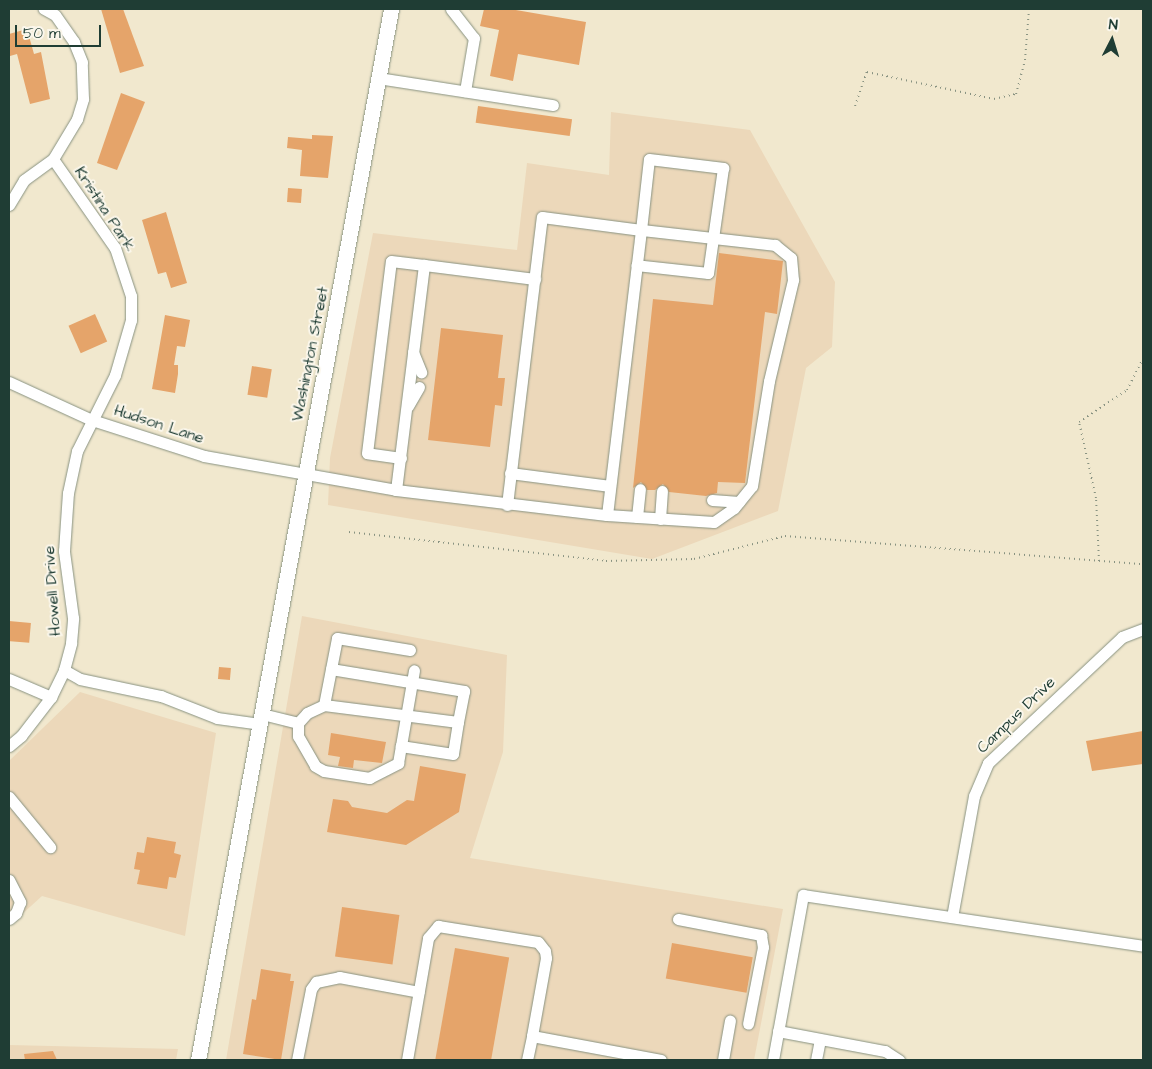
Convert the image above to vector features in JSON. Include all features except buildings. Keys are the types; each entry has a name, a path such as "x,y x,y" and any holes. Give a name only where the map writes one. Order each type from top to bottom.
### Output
{"main road":[{"name":"Washington Street","path":"198,1060 390,9"}],"street":[{"path":"9,205 24,180 53,159 77,119 83,99 84,79 74,42 55,15 44,9"},
{"path":"451,9 474,38 465,91"},
{"path":"378,78 553,105"},
{"name":"Kristina Park","path":"53,159 115,248 131,296 126,348 92,420"},
{"path":"607,515 640,230 649,159 722,168 708,274 636,265"},
{"name":"Hudson Lane","path":"9,382 92,420 204,456 306,476 507,504 607,515 714,522 739,502 752,486 764,407 793,280 791,258 775,245 542,217 535,279"},
{"path":"401,458 367,453 391,261 535,279 507,504"},
{"path":"396,490 424,265"},
{"path":"413,352 421,372"},
{"path":"407,407 419,387"},
{"name":"Howell Drive","path":"9,746 21,736 51,697 64,670 71,643 73,618 64,551 64,514 77,450 92,420"},
{"path":"510,473 610,486"},
{"path":"637,517 640,489"},
{"path":"660,518 662,491"},
{"path":"712,500 739,502"},
{"name":"Campus Drive","path":"952,917 974,796 988,763 1122,637 1143,629"},
{"path":"324,705 337,638 410,650"},
{"path":"331,669 464,691 453,754 401,746"},
{"path":"64,670 80,679 161,696 217,718 262,715 298,723"},
{"path":"414,670 406,716 398,763 369,778 324,772 315,766 298,736 298,723 307,713 324,705 406,716 458,722"},
{"path":"9,679 51,697"},
{"path":"9,797 50,847"},
{"path":"9,880 20,902 16,913 9,919"},
{"path":"773,1060 803,895 1143,946"},
{"path":"678,918 761,935 763,947 748,1024"},
{"path":"407,1060 428,938 438,926 538,942 545,951 546,958 527,1060"},
{"path":"297,1060 311,989 316,982 340,978 419,992"},
{"path":"723,1060 730,1021"},
{"path":"778,1031 885,1051 899,1060"},
{"path":"532,1036 661,1060"},
{"path":"816,1060 820,1039"}],"path":[{"path":"855,106 867,72 994,98 1016,94 1025,60 1029,9"},
{"path":"1099,561 1096,498 1079,422 1128,390 1143,359"},
{"path":"349,532 606,561 694,559 785,536 1143,564"}],"shaded area":[{"path":"611,112 750,130 835,282 832,347 806,368 778,511 652,559 328,505 330,458 373,233 517,250 527,163 609,175"},
{"path":"302,616 507,655 503,752 470,858 783,909 754,1060 226,1060"},
{"path":"80,692 216,733 185,936 42,896 9,926 9,761"},
{"path":"9,1045 178,1049 176,1060 9,1060"}]}
